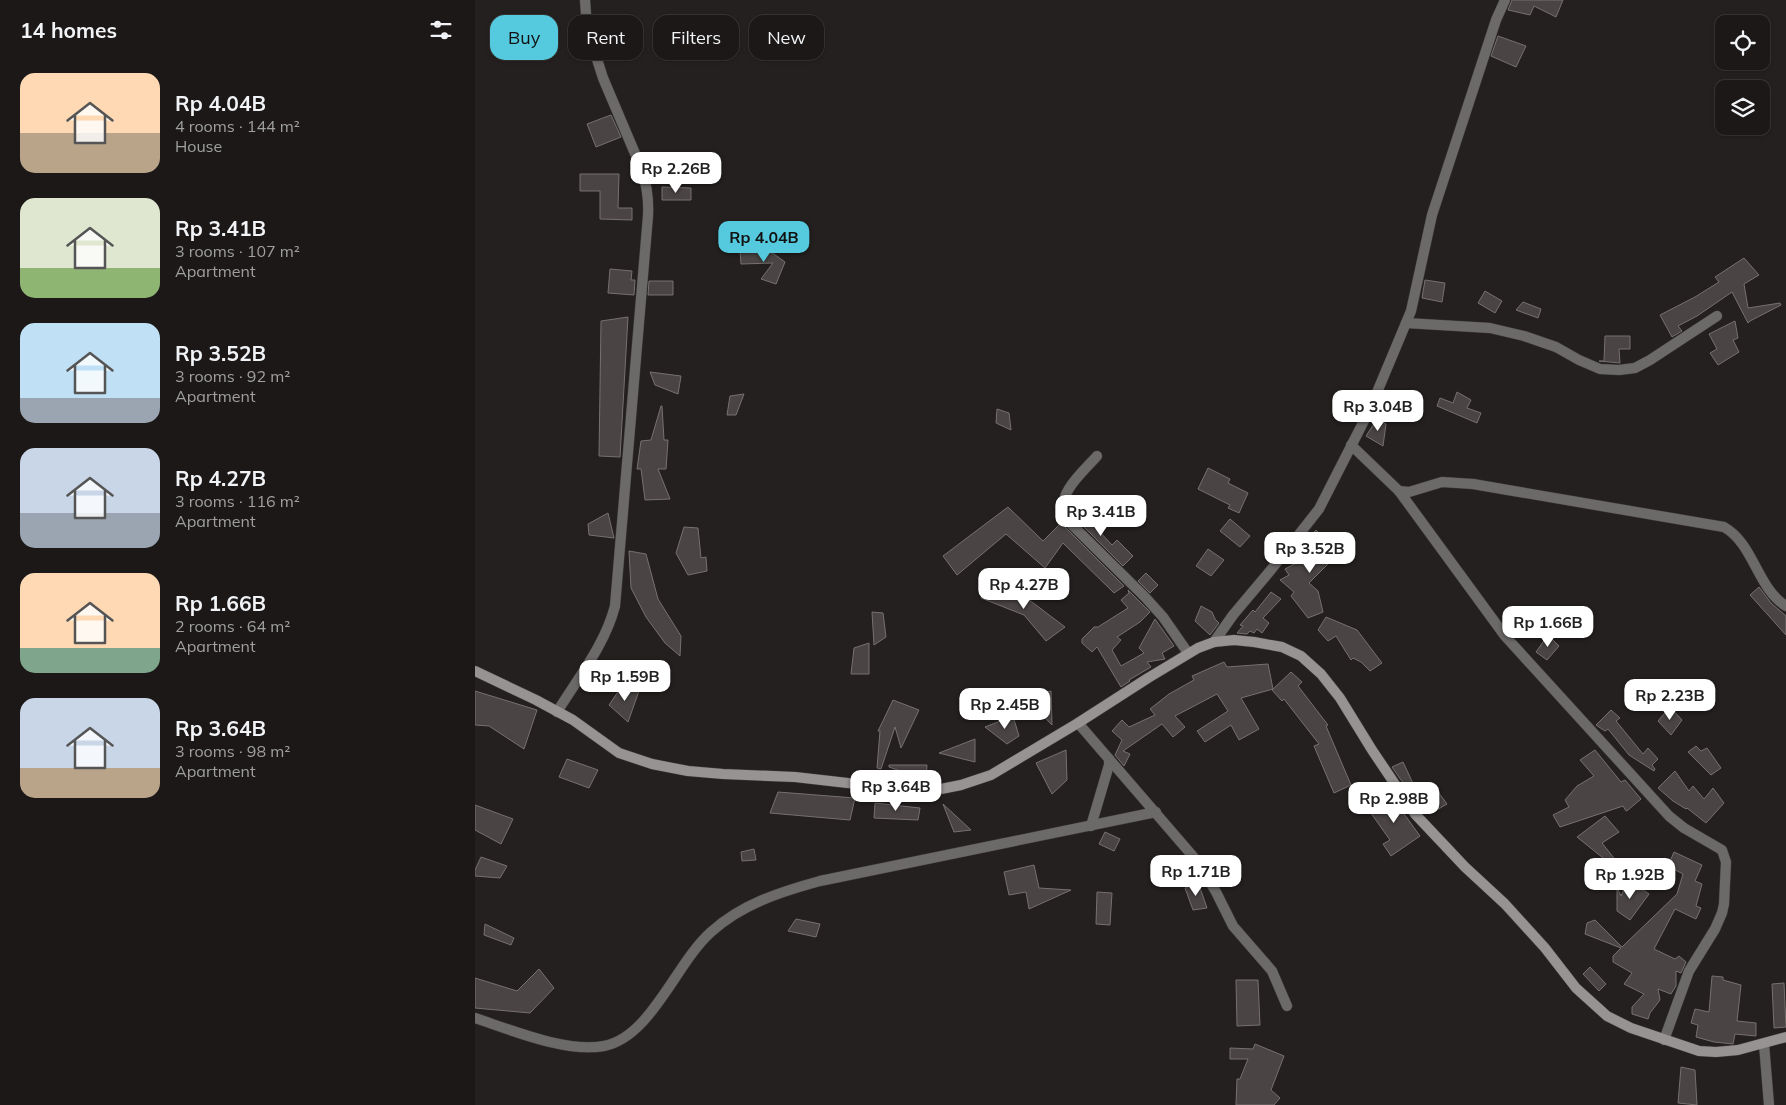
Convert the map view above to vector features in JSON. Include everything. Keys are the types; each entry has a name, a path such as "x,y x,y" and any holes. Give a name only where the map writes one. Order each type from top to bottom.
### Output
{"main road":[{"path":"475,671 573,720 619,753 652,764 688,771 795,777 909,790 936,790 961,785 991,775 1078,723 1147,678 1189,653 1214,642 1241,640 1282,647 1301,656 1321,674 1340,698 1415,814 1465,867 1505,904 1545,948 1576,988 1607,1016 1631,1028 1699,1051 1738,1050 1786,1037"}],"street":[{"path":"557,712 604,638 615,606 628,465 634,364 649,207 648,191 642,170 603,78 587,28 585,0"},
{"path":"1214,642 1319,509 1370,409 1411,311 1431,215 1496,20 1505,0"},
{"path":"1406,323 1490,328 1524,336 1556,347 1579,360 1600,368 1619,370 1635,368 1650,360 1717,316"},
{"path":"1351,446 1399,491 1505,636 1669,816 1722,850 1726,862 1722,913 1715,929 1689,971 1664,1040"},
{"path":"1097,456 1064,495 1061,509 1063,516 1149,601 1189,653"},
{"path":"1399,491 1409,492 1442,482 1473,484 1719,526 1736,535 1770,592 1786,606"},
{"path":"1078,723 1197,861 1216,892 1233,926 1272,971 1287,1006"},
{"path":"1091,826 1109,765 1109,759"},
{"path":"475,1018 544,1040 565,1044 588,1047 604,1046 619,1042 634,1032 645,1020 695,948 732,915 755,902 784,891 820,881 1156,812"},
{"path":"1764,1044 1769,1105"}],"building":[{"path":"1512,0 1563,0 1556,17 1534,6 1530,15 1508,10"},
{"path":"1498,36 1526,46 1516,67 1491,56"},
{"path":"611,115 621,137 596,147 587,124"},
{"path":"580,174 619,174 618,208 632,208 632,220 600,219 600,191 580,191"},
{"path":"662,187 691,188 691,200 662,200"},
{"path":"767,249 785,262 776,284 761,279 773,263 741,264 740,251"},
{"path":"1744,258 1759,275 1744,284 1748,308 1780,303 1781,305 1748,323 1732,292 1697,316 1678,326 1682,331 1672,337 1660,315 1719,282 1715,277"},
{"path":"610,269 632,271 631,280 635,280 634,295 608,293"},
{"path":"1425,280 1445,283 1442,302 1422,298"},
{"path":"649,281 673,281 673,295 648,295"},
{"path":"1485,291 1502,301 1495,313 1478,303"},
{"path":"1523,302 1541,309 1538,318 1516,310"},
{"path":"628,317 620,457 599,456 601,321"},
{"path":"1735,321 1738,338 1733,340 1739,352 1718,365 1710,353 1717,349 1709,334"},
{"path":"1605,336 1630,336 1630,349 1619,349 1620,363 1599,361 1604,361"},
{"path":"650,372 681,376 678,394 655,385"},
{"path":"1457,392 1471,400 1467,408 1481,413 1477,423 1437,406 1440,398 1453,403"},
{"path":"744,394 736,415 727,415 730,396"},
{"path":"661,406 664,440 668,440 666,469 658,469 670,499 645,500 641,469 637,469 641,441 651,440"},
{"path":"997,409 1009,413 1011,430 996,423"},
{"path":"1377,419 1386,424 1383,446 1366,436"},
{"path":"1208,468 1230,479 1228,483 1248,493 1239,513 1228,508 1230,505 1198,489"},
{"path":"1074,504 1099,527 1097,529 1112,545 1117,540 1133,556 1123,566 1070,513 1069,509"},
{"path":"1008,507 1043,541 1061,523 1124,586 1114,593 1063,543 1045,568 1006,534 957,575 943,556"},
{"path":"608,513 614,538 589,535 588,524"},
{"path":"1230,519 1250,536 1240,547 1220,531"},
{"path":"684,527 698,528 701,558 706,557 707,571 688,575 676,553"},
{"path":"1316,530 1339,553 1309,583 1318,591 1323,612 1308,618 1291,596 1294,592 1280,580 1289,575 1285,569 1313,554 1302,546"},
{"path":"1208,549 1224,560 1211,576 1196,566"},
{"path":"629,551 646,554 658,599 681,636 680,656 665,643 646,617 631,588"},
{"path":"1146,573 1158,585 1150,593 1138,581"},
{"path":"987,583 1028,599 1065,627 1046,641 1024,615 981,598"},
{"path":"1759,587 1771,603 1786,616 1786,635 1750,595"},
{"path":"1128,590 1150,612 1140,622 1117,637 1121,640 1112,650 1121,666 1144,653 1139,648 1155,619 1174,646 1162,653 1165,659 1147,662 1151,667 1121,687 1097,647 1092,652 1082,643 1082,639 1094,627 1098,627 1128,608 1121,600 1129,593"},
{"path":"1271,592 1281,599 1263,618 1269,623 1262,633 1257,629 1254,633 1250,631 1247,634 1237,633 1243,626 1240,625 1253,610 1255,612"},
{"path":"1201,606 1212,612 1219,623 1210,635 1195,621"},
{"path":"872,612 883,613 886,637 874,645"},
{"path":"1326,617 1357,630 1382,663 1370,671 1361,662 1353,658 1351,660 1336,636 1328,641 1318,630"},
{"path":"1548,635 1559,646 1547,660 1536,652"},
{"path":"869,643 869,674 851,674 854,648"},
{"path":"1224,662 1227,667 1268,664 1273,689 1241,698 1259,729 1239,740 1231,725 1205,742 1197,731 1228,711 1217,694 1175,716 1185,727 1173,737 1162,724 1123,751 1130,754 1124,766 1115,755 1122,740 1112,731 1122,720 1129,727 1155,715 1150,709 1169,694 1194,680 1192,676"},
{"path":"1291,672 1302,682 1298,686 1328,725 1326,726 1351,785 1334,793 1314,746 1319,744 1284,699 1282,701 1272,690"},
{"path":"622,686 639,691 628,722 609,705"},
{"path":"475,691 537,710 524,749 489,726 475,725"},
{"path":"1051,691 1052,725 1025,697"},
{"path":"893,700 919,710 901,748 895,727 881,769 877,768 880,731 878,731"},
{"path":"1670,707 1682,720 1671,735 1658,721"},
{"path":"1611,710 1620,718 1616,721 1643,754 1648,748 1658,759 1652,765 1655,769 1654,771 1629,755 1608,729 1605,731 1596,725"},
{"path":"1013,716 1019,736 1007,744 985,727"},
{"path":"975,739 975,762 939,753"},
{"path":"1696,746 1701,751 1707,748 1721,768 1711,775 1688,752"},
{"path":"1066,750 1067,780 1052,794 1036,763"},
{"path":"1595,750 1621,782 1625,780 1641,799 1626,811 1623,806 1560,827 1553,815 1569,807 1565,800 1577,786 1594,776 1580,760"},
{"path":"567,759 598,770 589,788 559,777"},
{"path":"1403,762 1417,792 1431,782 1447,804 1430,814 1392,767"},
{"path":"889,765 927,765 926,780 889,767"},
{"path":"1675,771 1689,791 1693,786 1704,799 1713,788 1724,803 1706,823 1687,808 1673,801 1658,788"},
{"path":"778,792 855,798 850,820 770,813"},
{"path":"1389,793 1420,836 1391,856 1383,844 1390,840 1368,809"},
{"path":"875,803 920,808 918,820 874,818"},
{"path":"943,804 971,830 954,832"},
{"path":"475,805 513,819 501,844 475,830"},
{"path":"1605,816 1619,832 1602,843 1621,867 1618,870 1577,837"},
{"path":"1105,832 1120,839 1114,851 1099,844"},
{"path":"754,849 756,860 742,861 741,852"},
{"path":"1674,852 1702,865 1695,881 1702,884 1696,906 1701,908 1696,919 1675,909 1654,949 1675,959 1679,956 1686,962 1681,973 1676,971 1676,986 1671,994 1658,989 1660,1000 1650,1013 1648,1019 1632,1014 1632,1007 1644,994 1624,984 1632,973 1613,962 1613,956 1621,948 1585,934 1587,923 1595,920 1622,947 1677,894 1683,874 1668,866"},
{"path":"481,857 507,866 500,878 475,876 475,870"},
{"path":"1034,865 1039,888 1071,890 1029,909 1026,892 1009,895 1004,872"},
{"path":"1602,865 1610,877 1605,890 1590,874 1593,868"},
{"path":"1628,880 1649,894 1630,920 1617,911 1617,888 1621,896"},
{"path":"1198,882 1207,908 1193,910 1185,888"},
{"path":"1097,892 1112,893 1110,925 1096,924"},
{"path":"796,919 820,924 816,937 788,931"},
{"path":"485,924 514,938 511,945 484,935"},
{"path":"1590,967 1606,984 1599,991 1583,974"},
{"path":"539,969 554,988 530,1013 475,1008 475,978 517,991"},
{"path":"1712,976 1723,977 1723,980 1741,985 1737,1021 1756,1023 1756,1036 1735,1034 1733,1044 1714,1042 1696,1037 1698,1025 1691,1023 1695,1009 1709,1012"},
{"path":"1236,980 1258,980 1260,1025 1237,1026"},
{"path":"1784,983 1786,1027 1774,1028 1772,984"},
{"path":"1255,1044 1284,1056 1271,1090 1280,1098 1274,1105 1236,1105 1237,1079 1240,1079 1248,1059 1230,1059 1230,1048 1253,1049"},
{"path":"1681,1067 1695,1070 1697,1105 1678,1103"}]}
